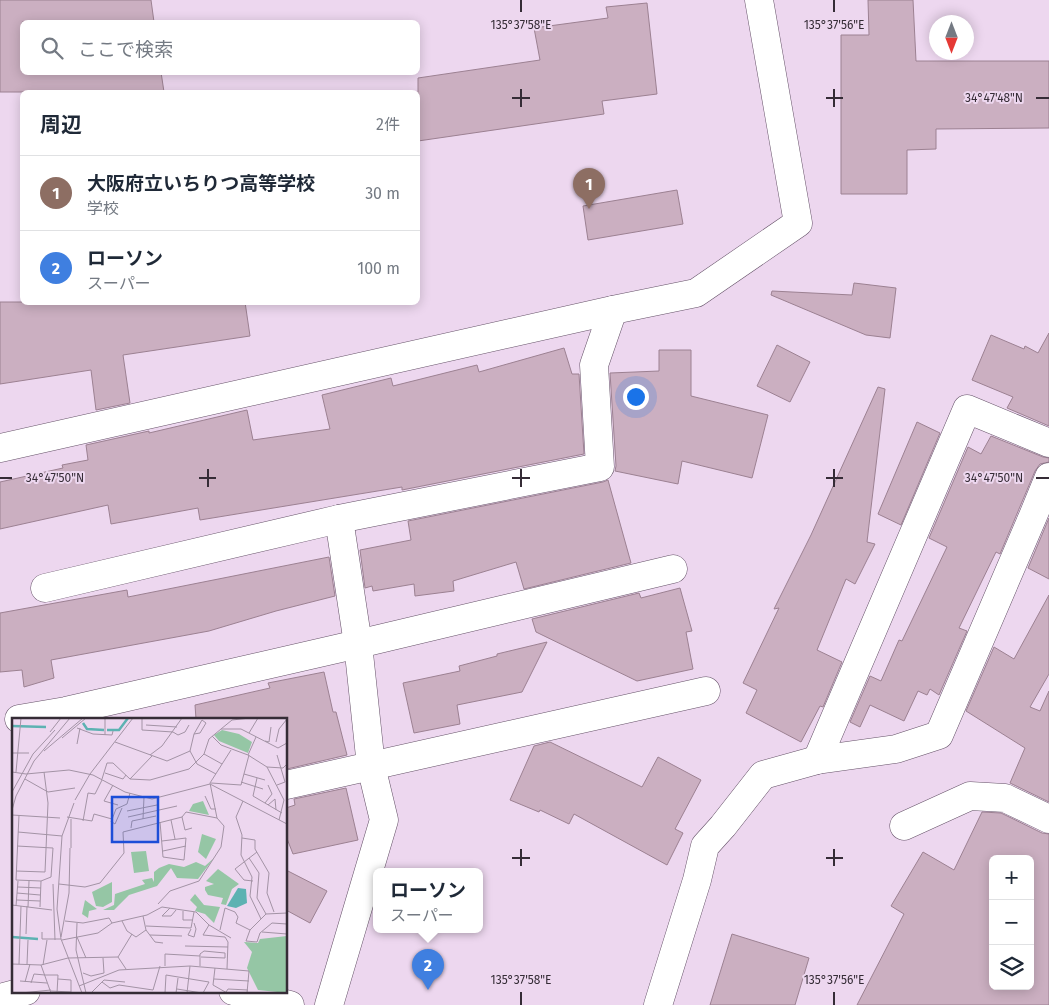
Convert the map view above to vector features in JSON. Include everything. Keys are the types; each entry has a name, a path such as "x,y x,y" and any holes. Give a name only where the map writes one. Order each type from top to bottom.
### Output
{"street":[{"path":"0,448 696,293 798,223 759,0"},
{"path":"45,588 339,519 600,467 594,365 613,310"},
{"path":"818,760 967,409 1049,443"},
{"path":"658,1005 697,880 705,846 763,775 818,760 896,749 939,735 1041,519 1049,477"},
{"path":"329,1005 384,820 371,766 358,644 339,519"},
{"path":"26,718 66,711 358,644 673,569"},
{"path":"288,785 706,691"},
{"path":"904,826 970,796 1005,798 1049,819"},
{"path":"0,998 22,992"},
{"path":"237,992 290,1005"}],"building":[{"path":"0,0 151,0 154,20 20,20 20,75 161,75 164,90 20,90 20,92 0,92"},
{"path":"868,0 913,0 916,61 1049,61 1049,128 936,129 936,149 907,150 907,194 841,194 841,35 869,35"},
{"path":"647,3 657,94 602,101 604,114 420,141 420,90 418,90 418,78 540,60 534,28 608,18 606,7"},
{"path":"677,190 683,224 588,240 583,206"},
{"path":"854,283 896,288 890,338 866,335 771,295 772,291 852,295"},
{"path":"0,302 20,302 20,305 245,305 250,336 123,355 130,403 96,410 91,370 0,384"},
{"path":"1049,333 1049,426 1007,408 1013,397 972,380 991,335 1024,349 1025,346 1038,353"},
{"path":"777,345 810,362 790,402 757,386"},
{"path":"564,348 572,374 579,374 584,454 402,490 402,487 200,520 198,508 111,524 108,505 0,529 0,482 63,468 62,465 88,460 86,445 149,431 149,433 247,410 253,440 330,429 322,395 391,378 393,386 477,365 479,372"},
{"path":"659,350 691,350 691,396 768,415 752,478 682,461 678,484 615,471 610,373 659,371"},
{"path":"878,387 885,389 867,542 875,544 855,584 846,579 817,650 842,662 823,707 820,706 801,742 746,713 757,690 743,683 779,608 774,609 811,535"},
{"path":"917,422 940,433 901,525 878,514"},
{"path":"991,436 1049,458 1049,462 1040,464 1035,471 1000,554 996,552 959,628 967,631 939,695 930,689 927,695 918,691 904,721 870,705 860,727 850,722 870,676 881,681 899,640 902,641 947,547 929,538 968,447 981,454"},
{"path":"608,480 631,563 524,589 516,562 453,581 454,591 415,596 414,584 373,591 372,586 365,588 360,550 411,540 408,521"},
{"path":"1049,518 1049,579 1028,568"},
{"path":"329,557 335,596 209,631 51,660 54,678 24,687 22,670 0,672 0,613 127,590 128,597"},
{"path":"680,588 692,631 686,632 693,669 637,681 536,632 532,619 639,593 641,598"},
{"path":"1049,595 1049,674 1030,707 1040,711 1049,691 1049,802 1010,783 1025,748 966,711 994,647 1014,659"},
{"path":"547,642 522,692 457,705 460,724 414,733 403,683 460,671 459,666 497,656 497,654"},
{"path":"324,672 333,712 336,712 347,755 288,769 288,718 196,718 195,705 270,688 268,683"},
{"path":"550,742 642,787 658,757 701,780 675,829 683,833 667,865 574,814 569,824 540,810 539,812 510,800 534,746"},
{"path":"346,788 358,840 293,854 288,841 288,807 295,805 294,799"},
{"path":"982,812 1001,813 1042,833 1049,834 1049,1005 857,1005 904,914 891,906 923,852 954,870"},
{"path":"288,871 327,891 310,923 288,911"},
{"path":"732,934 809,958 795,1005 710,1005"}],"place":[{"name":"大阪府立いちりつ高等学校","path":"589,209"},
{"name":"ローソン","path":"428,990"}]}
